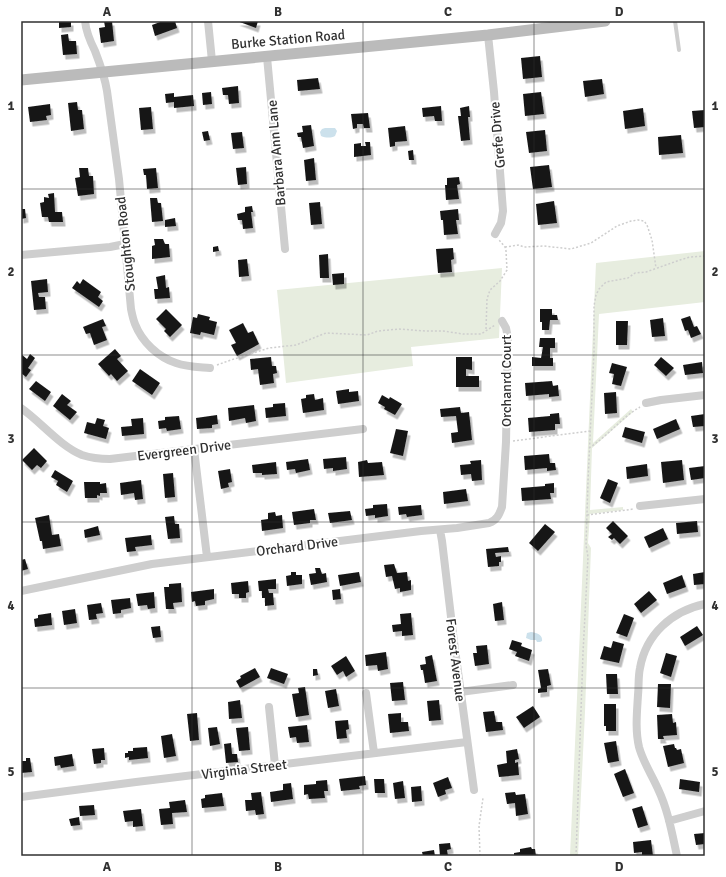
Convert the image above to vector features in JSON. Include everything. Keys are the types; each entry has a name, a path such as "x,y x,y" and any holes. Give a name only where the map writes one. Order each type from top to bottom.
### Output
{"street":[{"name":"Stoughton Road","path":"85,21 87,35 106,82 118,179 131,309 134,322 140,335 150,348 163,357 177,364 210,368"},
{"path":"208,21 212,61"},
{"name":"Burke Station Road","path":"21,80 488,35 606,21"},
{"name":"Grefe Drive","path":"488,35 503,210 501,223 495,234"},
{"name":"Barbara Ann Lane","path":"267,57 285,249"},
{"path":"21,255 110,247 125,244"},
{"name":"Orchanrd Court","path":"502,322 506,328 508,338 506,442"},
{"path":"646,403 705,395"},
{"name":"Evergreen Drive","path":"21,408 67,446 84,455 94,458 110,458 194,449 363,428"},
{"name":"Orchard Drive","path":"21,591 146,565 489,523 499,515 502,501 506,442"},
{"path":"194,449 207,557"},
{"path":"640,506 705,499"},
{"name":"Forest Avenue","path":"440,530 474,790"},
{"path":"677,856 666,809 639,748 637,713 640,667 643,656 654,634 663,625 684,610 705,604"},
{"path":"460,692 513,685"},
{"path":"366,692 374,753"},
{"path":"269,706 275,765"},
{"name":"Virginia Street","path":"21,796 467,742"},
{"path":"669,820 705,811"},
{"path":"673,856 674,842"}],"lane":[{"path":"675,21 679,50"}],"path":[{"path":"505,248 519,245 524,247 544,246 571,249 591,243 617,226 638,220 644,221 647,225 652,239 656,268"},
{"path":"487,330 486,312 487,299 490,290 500,281 507,270 505,248 495,234"},
{"path":"576,856 583,653 588,564 586,545 594,351 593,323 596,296 599,289 606,282 612,280 623,280 635,273 646,272 680,260 705,256"},
{"path":"210,368 269,348 296,344 326,333 367,335 378,331 398,329 425,331 443,330 463,334 481,334 502,322"},
{"path":"589,448 596,444 632,412 646,403"},
{"path":"506,442 590,431"},
{"path":"587,515 627,510 640,506"},
{"path":"480,856 479,826 483,798"}],"shaded area":[{"path":"705,251 705,302 599,314 593,443 631,409 633,412 592,448 590,510 623,507 623,510 590,514 588,543 591,548 578,856 570,856 596,263"},
{"path":"502,268 499,338 411,347 413,366 286,383 277,290"}],"water":[{"path":"325,128 335,128 337,131 335,136 328,138 321,136 320,132"},
{"path":"531,632 540,635 542,641 537,642 536,640 526,638 527,633"}],"building":[{"path":"59,21 71,21 71,27 59,28"},
{"path":"104,21 112,21 114,41 101,43 99,28 105,27"},
{"path":"160,21 175,21 177,28 155,36 152,25"},
{"path":"237,21 258,21 256,28"},
{"path":"68,34 69,41 76,41 77,54 63,55 61,35"},
{"path":"540,56 542,77 523,79 521,58"},
{"path":"318,78 320,89 298,91 297,80"},
{"path":"602,79 604,94 585,97 583,81"},
{"path":"238,86 239,103 229,104 228,95 223,95 222,88"},
{"path":"211,92 212,104 203,105 202,93"},
{"path":"541,92 544,114 525,116 523,94"},
{"path":"174,93 174,97 193,95 194,106 174,108 174,102 166,103 165,94"},
{"path":"77,102 78,110 82,110 84,129 71,131 68,103"},
{"path":"50,104 51,115 46,116 47,120 30,122 28,107"},
{"path":"441,106 442,121 435,121 434,116 423,117 422,108"},
{"path":"469,106 470,117 468,117 470,140 461,141 458,116 461,116 460,108"},
{"path":"151,107 153,129 141,130 139,108"},
{"path":"643,108 645,126 625,129 623,111"},
{"path":"705,110 705,127 694,128 692,111"},
{"path":"368,113 370,128 364,128 363,124 357,124 357,128 353,129 351,114"},
{"path":"311,125 314,146 303,148 301,137 298,137 297,133 303,132 302,126"},
{"path":"405,126 407,141 395,142 395,146 390,147 388,128"},
{"path":"545,130 547,151 529,153 526,132"},
{"path":"208,131 210,140 204,141 202,132"},
{"path":"242,132 244,148 233,149 231,133"},
{"path":"681,135 683,153 659,155 658,137"},
{"path":"365,142 370,142 371,155 354,157 354,144 361,143 361,146 366,146"},
{"path":"413,150 414,160 409,160 408,151"},
{"path":"314,158 316,180 306,181 304,160"},
{"path":"549,165 552,187 533,189 530,167"},
{"path":"246,167 247,184 238,185 236,168"},
{"path":"79,168 88,168 89,176 93,176 94,194 78,196 75,178 80,177"},
{"path":"156,168 158,188 147,189 146,175 144,175 143,169"},
{"path":"459,177 460,184 457,185 459,199 446,200 445,185 447,185 447,178"},
{"path":"54,193 55,212 62,212 63,222 49,222 48,217 42,217 40,203 44,202 44,197 49,198 48,194"},
{"path":"150,198 157,198 158,203 161,203 163,221 152,222"},
{"path":"554,201 557,223 538,225 536,204"},
{"path":"320,202 322,224 311,225 309,203"},
{"path":"252,206 253,212 251,212 253,228 243,229 242,220 238,220 237,214 245,212 245,207"},
{"path":"21,209 25,209 26,218 21,219"},
{"path":"458,209 459,220 456,220 458,234 444,235 443,220 441,220 440,211"},
{"path":"175,218 176,226 165,227 165,220"},
{"path":"154,239 163,239 165,244 169,244 170,257 152,259 152,246 155,245"},
{"path":"218,246 219,251 213,252 213,247"},
{"path":"453,248 454,259 451,260 452,272 438,273 436,249"},
{"path":"328,254 329,278 320,278 319,255"},
{"path":"247,259 249,276 239,277 238,260"},
{"path":"344,273 344,284 333,285 332,274"},
{"path":"165,275 166,288 169,287 170,298 155,299 154,289 158,289 156,277"},
{"path":"47,279 48,292 38,293 39,297 45,297 46,309 34,310 31,281"},
{"path":"83,279 101,292 98,297 103,301 99,307 72,288 77,281 80,284"},
{"path":"166,309 182,325 170,337 164,331 166,329 156,319"},
{"path":"540,309 552,309 552,315 557,315 558,320 550,320 549,330 542,330 542,322 540,322"},
{"path":"198,314 210,317 209,320 217,322 214,335 201,332 200,335 190,333 193,317 197,318"},
{"path":"690,316 694,327 697,326 701,334 691,338 688,330 685,331 681,319"},
{"path":"663,318 665,336 652,337 650,320"},
{"path":"103,319 106,326 102,327 107,340 94,345 90,333 86,334 83,327"},
{"path":"616,321 628,321 627,345 616,345"},
{"path":"243,323 248,333 253,331 259,344 237,356 231,345 236,343 229,330"},
{"path":"540,338 555,338 555,348 550,348 550,358 553,358 553,366 532,366 532,357 541,358 543,347 539,347"},
{"path":"115,349 121,356 117,359 128,371 117,381 111,374 109,376 98,364"},
{"path":"21,354 27,359 30,354 35,358 28,368 31,370 26,377 21,373"},
{"path":"271,357 272,366 276,366 277,373 273,374 274,383 260,385 258,369 251,370 250,359"},
{"path":"456,357 472,357 472,370 466,369 466,376 479,376 479,387 456,387"},
{"path":"661,357 674,368 666,376 654,365"},
{"path":"702,362 703,373 685,375 683,365"},
{"path":"612,363 627,367 621,386 612,384 614,374 609,373"},
{"path":"140,369 160,383 152,395 132,381"},
{"path":"36,381 51,392 45,401 29,389"},
{"path":"552,381 553,386 558,385 559,396 549,397 549,394 526,396 525,383"},
{"path":"349,389 349,392 358,391 359,401 338,404 336,391"},
{"path":"616,392 617,413 605,414 604,393"},
{"path":"62,394 71,401 67,405 77,412 70,420 53,406"},
{"path":"314,394 315,400 323,398 324,410 303,413 301,399 306,398 306,395"},
{"path":"382,395 389,399 390,397 402,404 395,415 384,409 385,407 378,403"},
{"path":"285,403 286,416 266,418 265,408 273,407 273,404"},
{"path":"254,405 256,421 246,423 245,418 229,421 228,408"},
{"path":"460,407 461,413 469,412 472,440 452,443 451,433 458,432 456,416 441,417 440,409"},
{"path":"559,413 560,424 555,424 555,430 529,432 528,418 550,416 550,414"},
{"path":"705,414 705,426 693,427 691,416"},
{"path":"217,415 218,424 212,425 212,428 197,429 196,418"},
{"path":"179,416 181,429 167,431 166,428 159,429 158,421 165,420 165,417"},
{"path":"97,418 105,420 103,426 109,428 106,439 84,433 87,422 95,424"},
{"path":"143,418 144,434 122,436 121,427 132,426 131,419"},
{"path":"676,419 680,429 657,439 653,429"},
{"path":"625,427 645,432 642,443 622,437"},
{"path":"396,429 408,431 403,456 390,453"},
{"path":"34,448 47,461 41,468 37,465 32,470 22,460"},
{"path":"549,454 550,463 555,463 556,470 547,471 547,468 525,470 524,456"},
{"path":"346,457 347,469 333,471 333,468 324,469 323,459"},
{"path":"308,459 310,470 296,473 295,469 287,470 286,462"},
{"path":"367,460 368,463 382,462 384,475 359,477 358,462"},
{"path":"481,460 482,480 472,481 471,474 461,475 460,465 471,464 470,461"},
{"path":"682,460 684,480 663,483 661,462"},
{"path":"276,462 277,474 262,475 262,473 253,473 252,465"},
{"path":"647,464 648,476 627,479 626,467"},
{"path":"705,466 705,478 691,480 689,468"},
{"path":"230,469 232,482 228,483 229,487 221,489 218,471"},
{"path":"55,470 73,481 67,492 56,485 58,481 51,477"},
{"path":"173,473 175,497 165,498 163,474"},
{"path":"608,479 618,483 610,503 600,498"},
{"path":"141,480 143,499 135,500 134,493 121,495 120,483"},
{"path":"84,482 100,482 100,484 106,483 107,493 100,493 100,496 97,495 97,498 85,498"},
{"path":"554,483 554,493 550,493 551,499 522,501 521,488 545,486 545,484"},
{"path":"466,489 468,501 444,504 443,492"},
{"path":"387,504 388,516 375,518 375,515 366,516 365,509 373,508 373,505"},
{"path":"421,505 422,515 407,517 406,514 399,515 398,507"},
{"path":"314,509 316,520 310,520 310,523 294,525 292,512"},
{"path":"350,511 352,520 330,523 328,513"},
{"path":"275,512 276,516 282,515 283,528 262,531 261,520 268,519 268,513"},
{"path":"49,515 52,535 59,534 61,546 43,549 35,518"},
{"path":"174,516 175,524 179,524 180,538 168,539 165,517"},
{"path":"613,521 628,536 620,544 614,538 612,540 608,537 612,534 606,528"},
{"path":"697,521 698,532 677,534 676,523"},
{"path":"545,524 555,532 538,551 529,543"},
{"path":"98,526 100,535 85,538 84,530"},
{"path":"663,528 668,539 649,548 644,537"},
{"path":"151,535 152,545 135,547 136,551 127,552 125,538"},
{"path":"508,547 509,552 495,553 496,557 501,556 499,566 488,567 486,549"},
{"path":"25,559 28,569 21,571 21,560"},
{"path":"394,564 397,573 407,572 408,581 411,580 411,590 400,592 400,588 395,589 392,576 386,577 384,565"},
{"path":"315,568 320,568 322,574 326,573 327,582 311,585 309,574 316,573"},
{"path":"291,572 296,572 296,575 302,575 302,584 287,586 286,576 291,575"},
{"path":"359,572 361,582 340,586 338,575"},
{"path":"705,572 705,584 694,585 693,574"},
{"path":"682,575 686,587 667,594 663,583"},
{"path":"276,579 276,589 268,589 269,593 273,593 274,605 265,606 265,598 262,598 262,591 259,591 258,581"},
{"path":"248,581 249,592 246,593 246,598 239,598 239,594 232,594 231,583"},
{"path":"181,583 182,602 173,603 174,609 166,609 164,587 169,587 169,584"},
{"path":"214,589 214,599 205,601 205,605 196,606 195,601 192,602 191,592"},
{"path":"340,589 341,599 333,600 332,590"},
{"path":"649,591 657,600 641,613 634,604"},
{"path":"154,592 155,608 148,609 147,605 138,606 136,594"},
{"path":"130,598 131,608 121,610 121,613 113,614 111,600"},
{"path":"502,602 504,620 495,621 493,604"},
{"path":"101,603 103,613 96,614 97,619 89,620 87,605"},
{"path":"75,609 77,623 64,625 62,611"},
{"path":"51,613 52,625 35,627 34,619 38,618 38,615"},
{"path":"411,613 413,635 402,636 402,631 393,632 392,625 401,624 400,614"},
{"path":"624,614 634,618 627,637 616,633"},
{"path":"160,626 161,637 153,638 151,627"},
{"path":"697,626 703,635 685,646 680,637"},
{"path":"512,640 522,643 521,646 532,650 529,661 515,656 517,652 509,649"},
{"path":"613,641 624,644 619,663 600,659 604,646 611,648"},
{"path":"487,645 489,664 475,666 473,653 477,653 476,646"},
{"path":"386,652 388,669 378,671 377,665 366,666 365,655"},
{"path":"666,653 677,656 671,677 660,673"},
{"path":"432,655 437,681 425,683 423,670 421,670 420,665 426,664 425,657"},
{"path":"346,656 355,671 346,677 343,671 337,675 331,666"},
{"path":"255,668 260,677 240,688 236,681 241,678 240,676"},
{"path":"271,668 288,674 284,684 267,678"},
{"path":"313,669 317,669 318,675 313,676"},
{"path":"548,669 551,685 547,686 547,692 538,693 538,689 541,688 538,670"},
{"path":"606,674 617,674 618,694 607,694"},
{"path":"403,682 405,700 392,701 390,683"},
{"path":"658,684 671,684 670,708 657,707"},
{"path":"305,687 309,715 296,717 292,694 299,693 298,688"},
{"path":"336,689 339,706 328,708 325,691"},
{"path":"240,700 242,718 229,719 228,702"},
{"path":"439,700 441,720 429,721 427,701"},
{"path":"604,704 616,704 616,731 606,731 606,726 604,726"},
{"path":"533,706 540,717 524,728 516,717"},
{"path":"494,711 496,722 502,722 503,730 486,732 483,712"},
{"path":"197,713 199,740 190,741 187,714"},
{"path":"401,713 401,722 408,722 409,731 390,733 388,714"},
{"path":"672,714 673,723 676,722 677,735 663,736 664,739 658,739 657,715"},
{"path":"348,720 349,729 346,730 347,738 337,739 335,721"},
{"path":"307,725 309,742 297,743 296,737 290,738 288,727"},
{"path":"217,727 220,744 210,746 208,728"},
{"path":"248,727 250,750 239,751 236,728"},
{"path":"172,734 176,756 164,758 161,736"},
{"path":"616,741 619,761 608,763 604,743"},
{"path":"231,743 232,754 237,754 238,762 226,763 224,744"},
{"path":"674,744 677,750 681,749 684,763 668,767 663,746"},
{"path":"147,747 148,758 129,760 129,757 125,758 125,753 128,753 128,751 133,751 133,748"},
{"path":"104,748 105,760 101,760 101,763 94,764 92,749"},
{"path":"517,749 519,759 515,760 515,763 518,762 519,775 499,777 497,765 507,763 506,751"},
{"path":"72,754 74,766 61,768 60,765 55,766 54,757"},
{"path":"26,758 30,758 32,772 21,773 21,761 26,761"},
{"path":"625,769 634,793 623,797 614,774"},
{"path":"365,776 366,785 359,786 360,789 341,791 339,779"},
{"path":"448,777 452,788 445,790 446,794 438,797 433,783"},
{"path":"374,779 384,779 385,793 375,793"},
{"path":"680,779 700,782 699,792 679,789"},
{"path":"327,780 328,791 324,791 325,798 309,799 308,794 304,795 304,785 316,784 316,781"},
{"path":"403,781 405,798 395,799 393,783"},
{"path":"291,783 293,799 271,802 270,792 283,790 283,784"},
{"path":"421,786 422,801 412,802 411,787"},
{"path":"261,792 264,814 256,815 255,810 246,811 245,800 252,800 251,793"},
{"path":"515,792 516,795 525,794 528,814 516,816 515,803 507,804 505,793"},
{"path":"222,793 224,806 202,808 201,799 205,798 205,795"},
{"path":"185,800 187,812 172,813 173,824 161,825 159,809 170,808 169,802"},
{"path":"94,805 95,815 80,816 79,806"},
{"path":"642,806 648,825 638,828 632,809"},
{"path":"141,809 143,826 133,827 133,821 125,822 123,811"},
{"path":"79,817 80,825 71,826 69,819"},
{"path":"705,833 705,844 696,845 694,834"},
{"path":"651,840 653,856 642,856 642,852 634,853 633,842"},
{"path":"450,843 451,849 447,850 448,856 440,856 439,844"},
{"path":"531,847 532,849 535,849 536,856 514,856 514,853 520,852 520,849"},
{"path":"434,850 435,856 423,856 422,852"}]}
